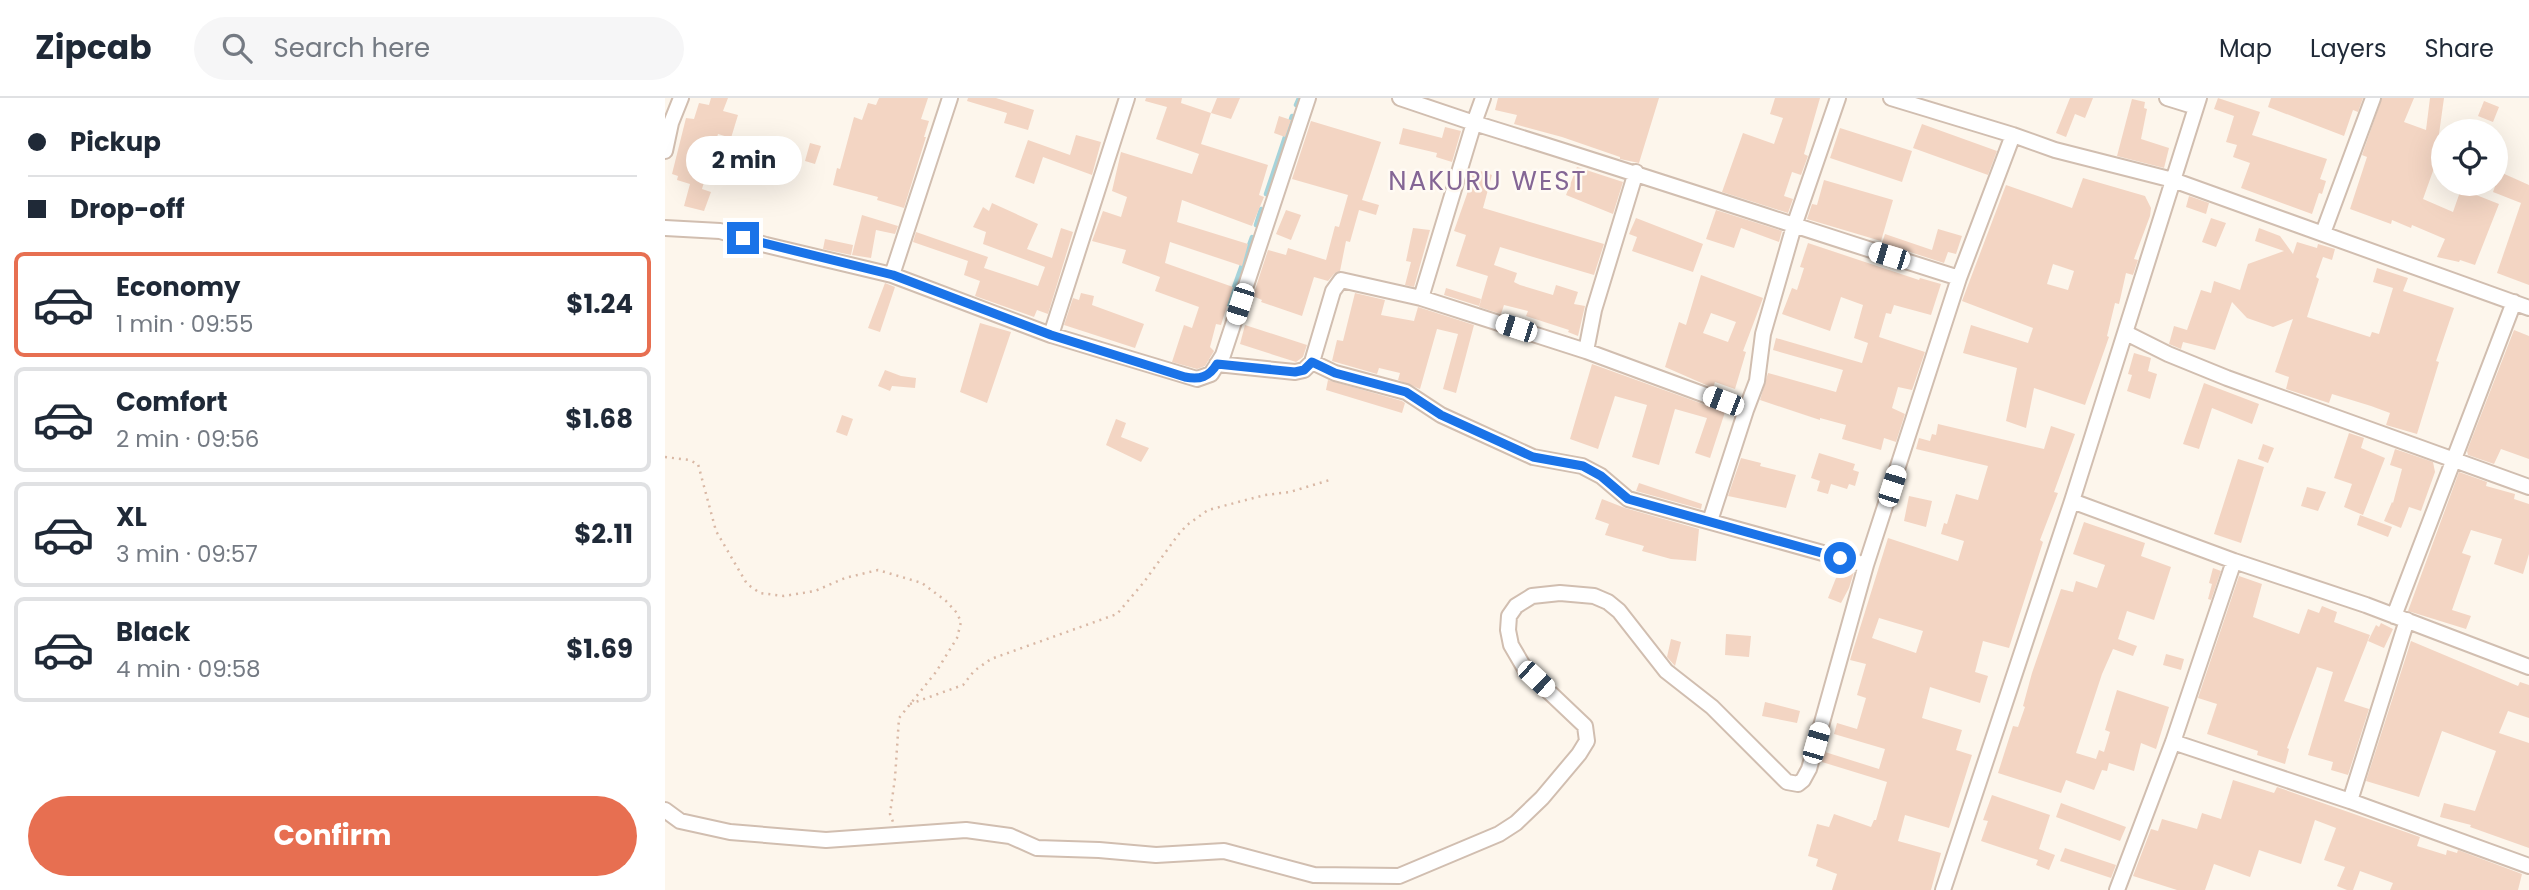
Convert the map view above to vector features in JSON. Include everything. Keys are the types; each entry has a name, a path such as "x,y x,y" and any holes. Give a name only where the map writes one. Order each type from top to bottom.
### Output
{"street":[{"path":"665,151 671,123 681,98"},
{"path":"893,275 950,98"},
{"path":"1051,335 1128,98"},
{"path":"665,228 720,231 766,245 893,275 1051,335 1197,379 1211,374 1223,355 1308,98"},
{"path":"1400,98 1959,278"},
{"path":"1421,298 1483,98"},
{"path":"1710,521 1757,381 1763,334 1794,226 1838,98"},
{"path":"1891,98 2055,150 2173,180 2529,308"},
{"path":"1943,890 2072,501 2198,102 2167,98"},
{"path":"2323,233 2373,98"},
{"path":"665,810 680,821 730,832 826,840 966,830 1010,836 1037,848 1156,855 1224,851 1314,875 1399,876 1499,834 1516,823 1542,798 1587,741 1585,726 1525,669 1511,645 1508,630 1509,616 1516,606 1532,596 1560,593 1594,596 1614,606 1666,671 1712,707 1787,782 1797,784 1803,780 1809,769 1866,565 1959,278 2013,135"},
{"path":"1586,351 1594,310 1636,172"},
{"path":"1217,364 1295,372 1304,370 1312,362 1333,291 1341,280 1421,298 1586,351 1746,410"},
{"path":"2350,801 2401,618 2514,302"},
{"path":"2126,333 2227,378 2529,486"},
{"path":"1312,362 1335,373 1406,392 1441,415 1533,457 1583,466 1601,476 1628,499 1866,565"},
{"path":"2072,501 2234,561 2367,605 2529,667"},
{"path":"2117,890 2173,741 2234,561"},
{"path":"2173,741 2529,866"}],"path":[{"path":"665,457 698,464 716,531 747,584 760,593 784,596 815,591 845,578 878,570 922,583 957,613 961,622 957,638 936,672 899,718 890,814 897,835"},
{"path":"910,704 963,685 974,671 991,659 1117,614 1178,535 1187,525 1209,510 1265,495 1290,492 1333,479"}],"building":[{"path":"711,98 728,98 723,111 738,115 731,138 718,134 702,189 711,192 704,211 684,206 690,184 677,180 678,176 672,174 686,118 694,119 699,103 709,105"},
{"path":"879,98 928,98 921,119 929,121 926,137 904,208 877,200 878,197 833,185 854,117 862,120 868,103 876,105"},
{"path":"968,98 996,98 1034,110 1028,130 1004,123 1007,113 967,101"},
{"path":"1146,98 1182,98 1181,103 1211,113 1201,144 1268,165 1259,195 1264,197 1252,226 1182,200 1177,222 1248,244 1242,266 1170,242 1165,263 1233,287 1221,325 1216,324 1210,347 1214,351 1205,366 1197,369 1172,362 1184,325 1192,328 1199,307 1155,291 1160,277 1122,263 1126,250 1092,241 1103,211 1121,217 1127,197 1112,191 1121,152 1192,174 1199,154 1156,139 1167,107 1145,101"},
{"path":"1217,98 1240,98 1231,119 1211,113"},
{"path":"1498,98 1659,98 1639,163 1514,124 1517,115 1495,110"},
{"path":"1775,98 1820,98 1804,154 1808,156 1801,175 1792,172 1784,196 1793,199 1788,213 1722,192 1743,133 1774,144 1783,118 1770,114"},
{"path":"2070,98 2093,98 2085,118 2075,114 2066,137 2056,133"},
{"path":"2218,98 2260,112 2252,135 2327,159 2320,179 2326,181 2312,214 2241,188 2250,163 2233,157 2237,145 2226,142 2234,116 2214,109"},
{"path":"2271,98 2363,98 2358,112 2353,110 2344,136 2268,107"},
{"path":"2382,98 2414,98 2404,122 2426,130 2430,98 2444,98 2441,119 2431,119 2431,177 2423,199 2453,212 2459,196 2479,196 2499,204 2475,265 2437,257 2445,239 2412,225 2411,228 2392,220 2391,224 2350,209 2367,157 2362,155"},
{"path":"2132,99 2145,102 2144,108 2147,109 2141,139 2169,148 2164,168 2117,156"},
{"path":"2484,101 2499,107 2494,119 2478,116"},
{"path":"1279,116 1291,120 1285,137 1274,133"},
{"path":"1311,121 1381,142 1362,200 1379,205 1376,215 1359,210 1350,242 1346,241 1340,271 1328,281 1314,277 1302,316 1261,302 1262,300 1253,296 1268,250 1286,255 1288,248 1326,260 1335,226 1339,227 1348,195 1292,179"},
{"path":"1922,124 1997,151 1988,175 1913,148"},
{"path":"1445,127 1461,131 1452,162 1436,157 1437,153 1399,144 1403,128 1442,138"},
{"path":"1840,128 1912,151 1902,182 1830,158"},
{"path":"1076,135 1101,142 1092,175 1043,157 1034,184 1015,177 1028,140 1070,155"},
{"path":"810,143 821,146 815,164 805,161"},
{"path":"1577,167 1623,182 1613,214 1566,195"},
{"path":"1472,171 1492,175 1483,208 1604,244 1594,275 1500,247 1494,265 1517,273 1514,282 1520,285 1553,295 1556,285 1578,292 1574,304 1585,306 1578,336 1568,332 1569,330 1526,316 1528,311 1504,305 1501,314 1479,307 1488,276 1456,266 1466,235 1454,231"},
{"path":"2508,176 2529,185 2529,285 2497,273 2521,203 2503,196 2508,196"},
{"path":"2083,178 2145,196 2151,208 2134,259 2138,260 2133,275 2126,273 2119,304 2115,303 2107,336 2109,337 2085,405 2034,388 2026,428 2006,421 2017,368 1963,353 1971,325 2028,343 2033,328 1962,301 2006,185 2072,208","holes":["2053,264 2074,271 2068,290 2047,284"]},
{"path":"1824,180 1893,200 1881,241 1807,219 1812,204 1817,205"},
{"path":"2189,196 2209,203 2206,214 2186,207"},
{"path":"992,203 1038,224 1027,249 1052,258 1061,228 1073,232 1048,314 1037,310 1034,317 975,296 980,281 964,275 968,261 913,242 916,232 988,257 984,268 1038,286 1045,267 983,244 986,232 973,227 983,207 989,211"},
{"path":"1286,210 1301,215 1291,240 1276,234"},
{"path":"1716,210 1782,231 1779,242 1741,228 1734,248 1706,239"},
{"path":"862,215 898,226 895,234 876,230 871,258 852,255"},
{"path":"1636,218 1703,244 1693,272 1632,251 1637,237 1629,234"},
{"path":"2211,218 2226,223 2216,247 2202,242"},
{"path":"1413,228 1430,230 1414,287 1405,285 1411,262 1406,261"},
{"path":"2259,228 2280,236 2293,254 2297,242 2317,248 2318,244 2335,249 2332,260 2323,257 2307,317 2370,337 2372,332 2379,334 2393,288 2373,282 2377,268 2408,278 2403,291 2454,308 2436,361 2439,362 2417,434 2386,425 2390,413 2371,406 2332,394 2329,403 2286,389 2289,377 2275,372 2293,319 2273,327 2247,318 2232,302 2215,350 2183,342 2181,349 2169,344 2174,326 2187,330 2201,290 2211,293 2214,281 2240,290 2248,264 2284,251 2255,241"},
{"path":"1938,229 1962,236 1956,254 1948,252 1944,263 1882,243 1885,234 1932,250"},
{"path":"825,239 853,245 851,255 823,249"},
{"path":"1808,243 1919,280 1920,278 1941,284 1931,315 1894,305 1891,314 1886,313 1879,337 1925,352 1912,390 1898,387 1892,408 1905,414 1896,442 1884,438 1881,450 1842,439 1846,425 1820,420 1760,400 1768,373 1836,392 1843,370 1773,350 1776,338 1862,363 1868,343 1854,338 1863,305 1841,297 1830,331 1782,314 1792,288 1797,290 1804,268 1800,267"},
{"path":"1701,275 1763,298 1743,351 1746,352 1735,389 1715,382 1713,388 1665,367 1679,322 1686,325","holes":["1711,313 1736,322 1728,342 1703,333"]},
{"path":"885,283 895,287 880,332 868,328"},
{"path":"1446,288 1481,299 1479,306 1444,295"},
{"path":"1081,293 1094,296 1092,305 1144,324 1135,348 1064,325 1073,298 1079,300"},
{"path":"1355,293 1385,300 1381,315 1414,321 1418,307 1474,325 1456,393 1443,389 1458,334 1437,329 1420,389 1398,380 1400,373 1379,368 1377,374 1332,361 1337,340 1343,341"},
{"path":"980,323 1011,332 987,403 960,392"},
{"path":"1245,325 1307,345 1303,357 1296,362 1240,344"},
{"path":"2514,330 2529,336 2529,459 2501,449 2494,464 2468,455 2467,451"},
{"path":"2134,353 2151,358 2148,371 2157,374 2150,399 2127,391"},
{"path":"1592,364 1725,412 1710,458 1695,453 1707,418 1675,409 1659,465 1632,457 1647,405 1615,396 1598,449 1570,439"},
{"path":"885,370 916,378 915,388 892,386 890,391 878,386"},
{"path":"1328,380 1402,401 1405,403 1402,413 1326,390"},
{"path":"2204,383 2259,404 2252,424 2212,408 2199,449 2183,444"},
{"path":"842,415 853,419 847,436 836,432"},
{"path":"1116,419 1126,423 1121,437 1149,448 1141,462 1106,445"},
{"path":"1938,424 2044,449 2051,426 2075,434 2054,492 2058,493 2040,540 2043,542 2009,648 1983,641 1975,672 1988,676 1980,703 1930,687 1922,718 1962,730 1956,750 1972,755 1949,828 1905,815 1898,841 1941,853 1931,890 1832,890 1837,874 1816,866 1818,859 1808,856 1817,824 1829,827 1834,814 1871,827 1876,820 1887,782 1822,762 1825,752 1879,769 1885,749 1834,734 1837,723 1857,729 1866,698 1857,695 1866,664 1850,660 1888,538 1958,561 1964,541 1941,534 1944,523 1947,524 1956,494 1978,500 1988,466 1916,449 1919,438 1930,441 1932,434 1936,435","holes":["1879,618 1923,631 1916,653 1872,638"]},
{"path":"2349,433 2364,438 2361,448 2385,458 2363,515 2344,507 2352,484 2334,478"},
{"path":"2263,444 2274,448 2268,463 2258,459"},
{"path":"2395,449 2433,462 2435,472 2421,511 2409,507 2401,528 2384,521 2393,503 2402,469 2390,465"},
{"path":"1819,453 1855,464 1853,470 1859,472 1855,486 1849,484 1847,489 1831,484 1828,494 1817,491 1820,481 1811,478"},
{"path":"1741,458 1796,475 1786,508 1728,496"},
{"path":"2238,459 2264,467 2241,543 2214,534"},
{"path":"2459,472 2487,482 2486,486 2515,494 2514,499 2529,504 2529,554 2523,574 2494,564 2502,539 2471,530 2462,553 2471,556 2452,610 2471,616 2466,629 2408,611"},
{"path":"1639,483 1702,504 1701,509 1636,491"},
{"path":"2307,487 2326,492 2318,511 2301,506"},
{"path":"1909,496 1932,501 1926,527 1904,521"},
{"path":"1602,499 1699,529 1696,561 1671,559 1642,551 1644,546 1605,535 1609,524 1595,519"},
{"path":"2360,515 2392,527 2388,537 2357,525"},
{"path":"2084,522 2145,543 2141,556 2171,567 2154,620 2127,611 2118,639 2137,646 2133,656 2113,649 2076,753 2096,759 2099,750 2104,752 2110,732 2105,730 2117,690 2169,707 2156,749 2141,743 2134,771 2109,763 2107,771 2102,770 2094,790 2066,780 2061,793 1998,773 2013,726 2018,727 2025,707 2023,706 2032,673 2061,589 2073,592 2076,581 2097,588 2105,565 2073,554"},
{"path":"1840,568 1854,572 1841,603 1828,598"},
{"path":"2213,568 2221,571 2211,600 2208,599 2212,584 2209,583"},
{"path":"2239,576 2262,584 2253,617 2299,634 2308,609 2319,613 2322,606 2337,612 2334,622 2370,635 2344,701 2369,709 2348,775 2331,770 2333,762 2308,755 2333,672 2317,667 2287,748 2289,749 2285,764 2257,755 2258,751 2207,734 2217,704 2198,698"},
{"path":"2381,623 2393,629 2384,648 2368,641 2376,625 2379,627"},
{"path":"1726,634 1751,636 1749,657 1725,655"},
{"path":"1671,639 1681,642 1675,666 1667,657"},
{"path":"2411,641 2518,686 2520,682 2529,685 2529,718 2508,711 2499,733 2529,743 2529,848 2470,827 2471,825 2440,817 2444,803 2475,811 2496,751 2442,731 2419,797 2366,781"},
{"path":"2166,654 2184,659 2181,670 2163,665"},
{"path":"1765,702 1800,711 1797,723 1762,716"},
{"path":"2233,780 2274,793 2277,787 2420,837 2417,846 2446,855 2447,850 2457,853 2458,850 2522,874 2518,890 2390,890 2393,883 2360,871 2353,890 2347,890 2337,886 2345,867 2324,860 2336,828 2315,820 2301,864 2259,850 2250,877 2214,864 2205,890 2177,890 2133,876 2151,829 2158,831 2162,819 2197,829 2202,813 2221,819"},
{"path":"1992,795 2050,815 2039,849 2055,855 2049,870 2036,865 2038,860 1981,841 1988,821 1983,820"},
{"path":"2061,803 2126,827 2120,841 2056,817"},
{"path":"2065,848 2116,865 2111,878 2060,861"}],"waterway":[{"path":"1296,105 1299,98"},
{"path":"1266,194 1292,116"},
{"path":"1256,225 1261,209"},
{"path":"1228,304 1252,237"}],"district":[{"name":"NAKURU WEST","path":"1488,181"}],"route":[{"path":"743,238 893,275 1051,335 1185,377 1197,379 1211,374 1217,364 1295,372 1304,370 1312,362 1335,373 1406,392 1441,415 1533,457 1583,466 1601,476 1628,499 1840,558"}]}
